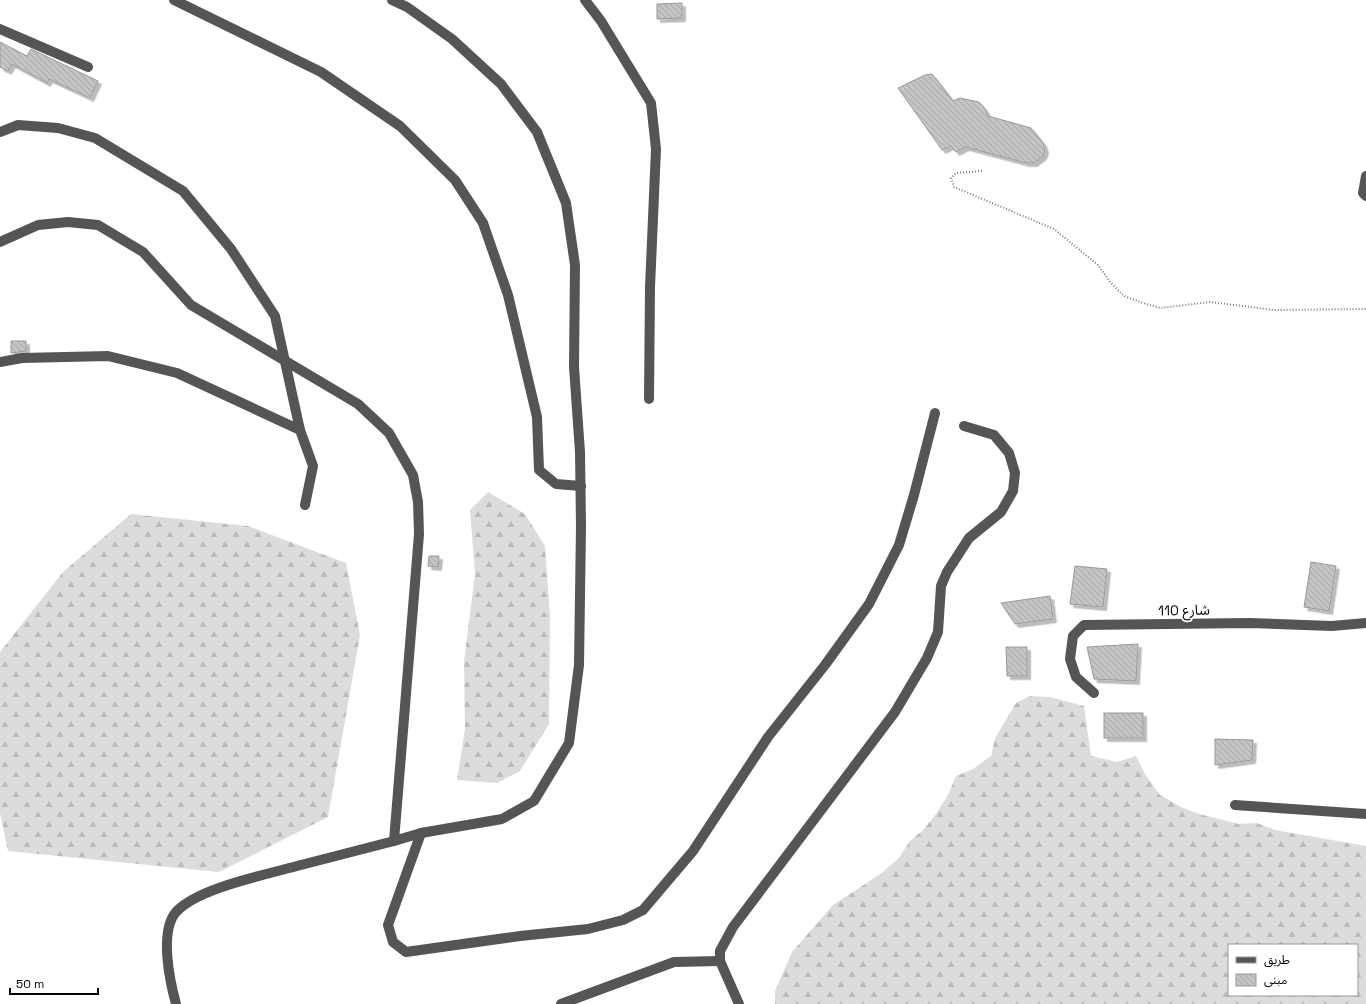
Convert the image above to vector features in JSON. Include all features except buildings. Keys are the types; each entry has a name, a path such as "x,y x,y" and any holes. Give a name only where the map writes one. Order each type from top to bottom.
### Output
{"street":[{"path":"174,0 321,72 400,126 455,180 482,223 508,295 537,417 539,470 556,484 581,486"},
{"path":"176,1004 170,981 167,934 175,913 196,898 224,887 421,833 502,819 534,801 569,743 579,665 581,486 574,367 575,265 566,204 537,132 501,84 452,39 406,7 392,0"},
{"path":"585,0 601,21 651,103 656,149 650,287 649,399"},
{"path":"0,29 88,67"},
{"path":"0,132 18,125 58,128 95,138 183,191 231,249 275,316 300,430 313,466 305,505"},
{"path":"1366,176 1363,193 1366,196"},
{"path":"0,242 38,225 68,222 98,225 143,252 191,305 358,404 389,433 413,475 418,502 419,534 394,841"},
{"path":"0,362 22,358 108,356 177,373 300,430"},
{"path":"421,833 388,925 393,942 406,952 520,936 588,929 623,920 643,910 693,851 768,737 825,665 869,604 899,545 914,495 935,413"},
{"path":"739,1004 720,961 720,951 733,927 895,712 927,658 938,632 941,586 948,572 968,538 1001,512 1014,491 1015,472 1009,453 994,435 964,426"},
{"name":"شارع 110","path":"1094,693 1076,677 1070,658 1073,636 1084,625 1250,623 1332,626 1366,623"},
{"path":"1235,805 1366,814"},
{"path":"561,1004 674,962 720,961"}],"path":[{"path":"982,171 956,173 951,178 954,187 1054,229 1098,265 1111,283 1124,296 1130,299 1160,308 1210,302 1274,310 1366,309"}],"green space":[{"path":"488,492 525,514 545,546 550,616 549,724 520,771 497,783 457,780 465,729 464,662 475,574 470,510"},
{"path":"131,514 248,526 346,563 360,635 328,817 219,872 8,851 0,813 0,652 63,572"},
{"path":"1030,696 1050,697 1084,706 1091,756 1117,762 1136,756 1145,774 1160,795 1183,808 1199,814 1239,824 1257,823 1275,830 1366,846 1366,1004 775,1004 775,991 792,952 833,905 879,875 898,859 910,841 924,829 936,814 948,795 956,776 973,769 991,756 995,738 1016,703"}]}
